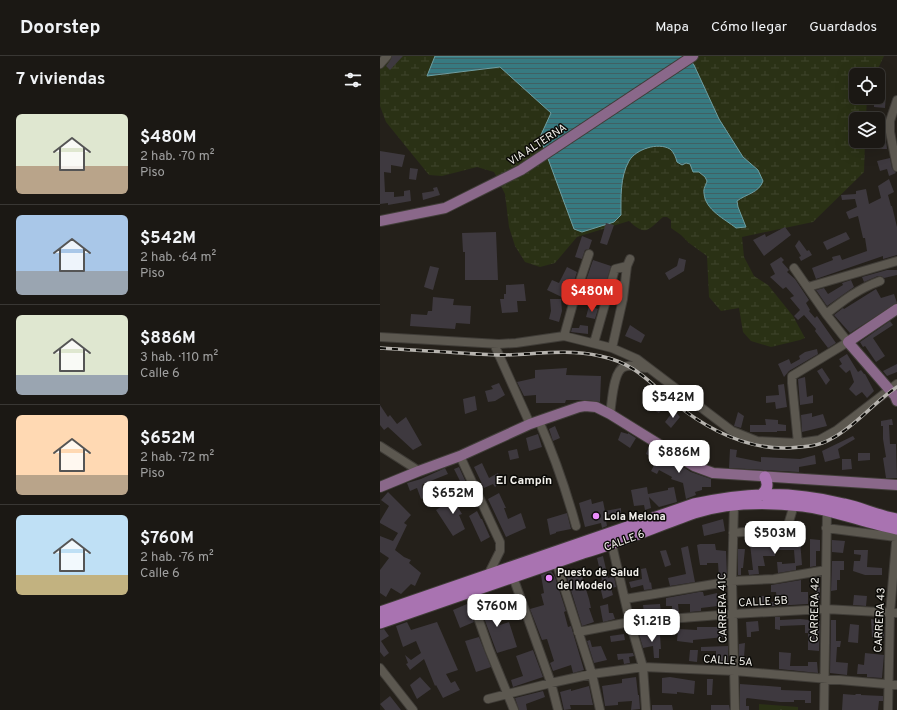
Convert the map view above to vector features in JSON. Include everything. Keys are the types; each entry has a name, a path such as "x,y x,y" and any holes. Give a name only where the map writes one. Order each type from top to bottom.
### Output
{"highway":[{"path":"762,494 765,492 767,484 765,477"},
{"name":"CALLE 6","path":"380,612 694,504 724,498 762,494 810,497 897,519"},
{"name":"CALLE 6","path":"380,623 612,544 695,513 734,506 766,504 794,505 827,510 845,514 897,532"}],"main road":[{"name":"VIA ALTERNA","path":"380,221 445,208 521,170 693,56"},
{"path":"897,308 848,342 893,387 897,401"},
{"path":"380,487 460,456 535,422 585,406 596,407 610,414 694,466 703,470 721,474 897,485"}],"street":[{"path":"380,64 387,56"},
{"path":"897,100 894,120 890,132 897,167"},
{"path":"564,336 576,292 589,254"},
{"path":"808,287 897,261"},
{"path":"594,343 615,269 629,262 623,299 612,348"},
{"path":"794,268 826,314 848,342 792,376 798,443"},
{"path":"826,314 848,296 864,287 880,281"},
{"path":"576,292 607,299 623,299"},
{"path":"380,338 494,344 516,343 564,336 594,343 612,348 637,359 732,431 757,442 798,443 819,440 837,430 893,387"},
{"path":"494,344 555,459 567,493 576,526"},
{"path":"610,414 616,375 623,367 631,365 648,368"},
{"path":"380,446 419,471"},
{"path":"460,456 500,542 500,551 488,575"},
{"path":"733,533 770,530 788,525 794,505"},
{"name":"CARRERA 41C","path":"734,506 732,581 735,710"},
{"name":"CARRERA 42","path":"824,710 827,510"},
{"path":"826,528 897,532"},
{"name":"CARRERA 43","path":"888,710 888,685 897,532"},
{"path":"612,544 630,622 643,666 646,710"},
{"path":"556,562 592,674 600,710"},
{"path":"625,599 732,581 774,579 826,570"},
{"path":"513,577 551,683 558,710"},
{"path":"469,592 514,710"},
{"name":"CALLE 5B","path":"578,632 630,622 733,614 825,609 893,613"},
{"name":"CALLE 5A","path":"488,699 592,674 643,666 735,671 897,685"},
{"path":"380,668 413,710"}],"green space":[{"path":"380,56 435,56 427,76 500,67 551,113 582,232 613,222 621,215 622,187 624,174 629,161 642,150 660,146 670,149 674,153 677,162 690,164 705,177 707,181 703,192 717,214 726,220 738,207 737,201 753,193 760,187 758,170 743,157 719,119 694,65 687,56 884,56 878,68 849,68 849,104 867,104 866,112 849,112 849,148 865,148 864,172 813,222 742,237 744,257 754,276 768,285 793,316 805,338 771,347 751,341 743,332 739,308 721,311 709,297 707,256 671,228 671,220 667,217 663,217 647,230 639,229 629,221 577,237 555,263 540,267 525,262 515,246 509,227 505,194 494,172 477,167 442,176 429,175 386,122 380,106"},
{"path":"759,704 798,707 798,710 759,710"}],"water":[{"path":"435,56 687,56 694,65 719,119 743,157 758,170 763,181 759,188 737,201 746,227 736,228 716,214 705,199 704,190 707,181 705,177 699,172 693,172 690,164 686,163 682,165 677,162 674,153 670,149 660,146 642,150 629,161 623,180 621,215 614,222 582,232 574,229 540,137 551,113 500,67 427,76"}],"building":[{"path":"392,56 403,56 390,70 386,66"},
{"path":"886,94 885,108 874,107 874,104 885,104"},
{"path":"885,133 887,149 874,149 885,148"},
{"path":"380,151 405,155 402,167 391,165 391,173 384,172 385,192 394,192 394,197 404,196 404,191 410,190 411,201 388,205 388,203 380,204"},
{"path":"890,158 892,168 896,173 889,176 887,169 880,171 877,161"},
{"path":"410,168 418,169 416,180 409,179"},
{"path":"889,179 894,192 888,195 897,227 897,255 883,259 883,256 816,279 812,268 833,260 832,257 840,255 842,260 867,251 865,238 863,238 858,216 849,219 846,212 857,207 855,199 842,200 841,195 856,194 856,191 866,189 869,204 881,198 878,186"},
{"path":"437,187 440,195 423,200 422,193 434,191 433,188"},
{"path":"606,223 614,225 607,245 600,243"},
{"path":"785,227 791,235 764,256 753,240 765,234 766,237"},
{"path":"496,232 498,280 465,280 465,252 463,252 462,233"},
{"path":"846,232 850,239 827,250 823,242"},
{"path":"582,236 592,240 589,249 585,250 582,259 575,257"},
{"path":"799,240 812,255 801,261 799,257 801,256 795,246"},
{"path":"781,257 784,260 782,262 789,270 787,272 795,279 809,300 806,303 810,310 809,311 815,318 817,316 836,343 828,348 815,331 816,329 804,315 798,320 794,316 800,310 790,298 794,296 786,287 783,289 770,277 775,274 770,264"},
{"path":"679,258 686,260 684,271 669,280 665,273 677,266"},
{"path":"593,260 611,266 603,293 584,286"},
{"path":"430,266 439,268 433,290 424,287"},
{"path":"567,267 577,272 568,300 547,290 552,280 559,283"},
{"path":"887,270 897,270 897,275 884,278 878,276 864,282 862,277"},
{"path":"851,280 854,287 827,306 816,290 824,288 828,294 843,285 842,283"},
{"path":"524,284 526,301 517,301 518,312 502,313 500,299 504,299 504,294 506,294 506,285"},
{"path":"876,289 881,298 894,294 897,303 850,333 834,315 843,308 844,309"},
{"path":"433,297 454,299 453,305 471,306 470,324 456,323 455,329 410,326 411,314 427,315 428,311 432,311"},
{"path":"550,299 561,299 562,311 559,322 549,319 551,311"},
{"path":"589,306 598,309 595,319 586,317"},
{"path":"890,321 893,325 873,338 885,356 876,362 865,346 863,347 860,342"},
{"path":"580,325 588,326 588,334 571,332 572,328 579,328"},
{"path":"630,325 645,335 641,343 625,336"},
{"path":"817,349 818,354 789,371 784,377 778,364 789,359 791,364 800,359 799,356 805,352"},
{"path":"847,354 858,372 861,370 865,374 874,391 867,398 862,392 856,396 849,389 854,382 850,370 846,373 839,366 842,364 839,359"},
{"path":"897,364 897,372 887,376 883,371"},
{"path":"567,368 566,375 601,376 600,402 566,400 565,403 536,403 536,395 524,396 517,382 535,378 535,370"},
{"path":"822,368 830,380 826,385 817,371"},
{"path":"805,377 807,397 813,395 813,403 800,405 798,379"},
{"path":"499,383 505,395 495,401 488,402 485,391 493,389 491,386"},
{"path":"784,384 787,407 776,409 775,402 766,403 766,396 779,395 778,385"},
{"path":"475,396 477,410 465,414 463,399"},
{"path":"661,398 667,403 659,413 652,409"},
{"path":"380,405 388,417 390,415 397,424 406,417 422,445 413,450 388,427 384,430 380,425"},
{"path":"674,410 680,417 671,428 665,422"},
{"path":"738,412 744,416 741,428 734,426"},
{"path":"812,413 812,417 823,414 827,426 802,432 801,415"},
{"path":"765,419 778,420 778,424 786,425 786,431 750,432 750,425 766,425"},
{"path":"892,419 893,425 889,425 890,444 896,444 897,478 886,478 883,458 886,457 883,439 883,426 881,426 881,421"},
{"path":"555,426 560,438 553,441 549,429"},
{"path":"621,432 628,433 636,438 630,448 618,440"},
{"path":"538,434 542,447 529,451 526,438"},
{"path":"853,436 855,439 838,449 840,458 825,462 822,451"},
{"path":"649,446 664,457 672,460 691,472 711,479 711,487 702,487 702,490 695,492 696,495 686,499 683,483 671,479 672,477 659,470 657,474 651,471 657,460 646,454"},
{"path":"517,449 519,458 510,460 508,451"},
{"path":"730,449 737,450 736,457 761,462 761,457 800,459 815,455 816,464 799,467 799,472 729,468"},
{"path":"858,453 870,453 870,460 858,461"},
{"path":"842,459 851,459 852,469 842,470"},
{"path":"482,463 489,478 498,473 501,482 495,487 493,484 484,488 474,467"},
{"path":"459,467 470,491 466,493 454,469"},
{"path":"445,468 448,474 423,484 422,486 426,496 421,499 417,488 410,491 407,483 421,479"},
{"path":"647,487 648,494 668,490 668,488 674,487 677,502 659,507 649,497 651,508 645,510 644,505 634,506 631,490"},
{"path":"388,492 411,515 404,523 407,525 395,550 411,560 409,563 421,573 415,586 411,584 401,594 391,588 386,597 380,593 380,570 389,558 380,552 380,536 393,541 398,533 380,523 389,506 381,500"},
{"path":"463,492 466,498 456,504 462,514 459,515 465,529 453,536 436,510"},
{"path":"499,493 506,508 504,508 508,519 521,513 526,528 506,537 488,499"},
{"path":"591,499 592,504 603,501 605,511 621,508 621,513 605,515 607,526 602,528 601,523 585,527 579,503"},
{"path":"477,511 490,537 481,542 469,516"},
{"path":"567,513 571,529 556,532 550,535 547,519"},
{"path":"723,519 725,531 704,536 702,525"},
{"path":"810,539 820,540 820,551 816,551 816,566 810,567"},
{"path":"800,540 802,565 796,566 796,570 778,573 777,562 782,562 782,564 795,563 794,550 775,550 775,556 763,556 765,566 758,566 759,574 749,575 748,570 753,570 750,544 783,543 783,541"},
{"path":"832,540 845,541 843,553 832,552"},
{"path":"715,544 716,550 726,551 727,576 719,578 718,563 707,563 707,565 700,565 697,545"},
{"path":"688,546 695,582 670,586 668,578 686,574 681,548"},
{"path":"738,549 745,549 741,575 738,575"},
{"path":"666,550 671,565 665,567 660,551"},
{"path":"854,550 868,550 867,567 882,568 882,575 865,575 853,571 854,561 860,561 861,555 854,554"},
{"path":"603,556 608,578 614,576 616,587 611,588 613,595 603,599 599,582 602,580 597,558"},
{"path":"832,561 844,561 844,570 840,570 840,580 837,580 837,590 831,591"},
{"path":"646,568 652,589 644,590 643,585 631,588 629,582 642,579 641,569"},
{"path":"551,571 555,577 566,611 564,612 568,627 571,626 584,670 573,673 571,665 553,671 550,663 554,661 547,639 542,640 530,609 544,605 541,594 544,593 541,575"},
{"path":"574,572 575,575 581,573 589,599 591,608 589,608 594,622 582,626 566,574"},
{"path":"815,577 820,577 820,602 817,602"},
{"path":"801,580 801,592 808,592 808,604 758,607 758,596 765,596 765,602 777,602 776,592 771,592 771,585"},
{"path":"703,592 704,596 717,593 718,606 701,608 701,611 690,612 690,604 678,604 679,613 672,613 672,606 666,606 666,598"},
{"path":"854,595 867,596 866,606 853,605"},
{"path":"492,598 496,613 493,615 500,625 509,622 517,647 497,653 478,602"},
{"path":"467,604 474,622 460,628 453,610"},
{"path":"608,604 609,613 613,613 615,619 603,622 600,606"},
{"path":"660,604 661,612 644,613 643,605"},
{"path":"775,617 780,617 780,620 800,619 820,621 819,651 808,650 808,633 805,633 805,625 780,626 780,630 775,629"},
{"path":"871,619 884,621 884,638 872,637"},
{"path":"831,620 836,620 836,641 841,641 840,647 837,647 836,662 848,663 847,675 830,673"},
{"path":"758,621 759,631 751,632 751,637 747,637 746,622"},
{"path":"407,622 411,630 437,622 458,670 446,674 451,683 455,681 460,690 443,698 436,685 435,686 424,659 410,670 406,664 408,663 405,655 411,660 421,653 416,641 403,647 396,626"},
{"path":"724,624 725,637 693,640 693,643 677,641 678,629 697,630 697,627 717,627 717,625"},
{"path":"850,624 859,625 858,643 848,642"},
{"path":"384,629 389,636 381,641 389,653 384,657 380,652 380,630"},
{"path":"647,633 647,635 660,635 661,649 659,649 659,658 654,658 653,646 643,648 639,634"},
{"path":"624,634 625,640 611,642 610,636"},
{"path":"479,637 491,667 476,672 465,641"},
{"path":"590,640 592,647 601,646 607,660 594,663 587,641"},
{"path":"745,643 744,658 748,658 748,664 739,664 739,644"},
{"path":"728,646 728,665 716,665 716,651 701,651 701,647"},
{"path":"533,650 543,677 513,687 511,680 523,676 516,656"},
{"path":"690,650 698,650 697,662 689,661"},
{"path":"779,652 791,653 790,666 808,666 808,662 817,662 818,673 779,669"},
{"path":"633,653 634,656 629,657 630,663 624,664 623,659 618,660 617,654"},
{"path":"865,653 884,655 882,678 867,677 867,674 857,674 858,664 864,665"},
{"path":"420,677 431,689 417,699 410,685"},
{"path":"636,677 640,709 631,710 632,701 618,702 618,705 605,706 602,686 622,683 622,679"},
{"path":"670,677 695,681 694,694 677,692 677,694 662,693 662,678"},
{"path":"707,679 713,679 712,695 707,695"},
{"path":"740,684 781,687 781,690 811,691 811,703 805,703 805,700 780,702 747,698 746,706 749,706 749,710 740,710"},
{"path":"589,686 593,705 570,705 571,709 564,710 560,692 571,689 571,691"},
{"path":"543,691 545,697 526,704 527,710 519,710 515,698"},
{"path":"843,694 883,696 883,701 879,701 878,710 842,710"},
{"path":"390,696 401,710 385,710 380,704"},
{"path":"652,705 672,705 673,710 652,710"},
{"path":"711,705 729,705 730,710 711,710"}],"railway":[{"path":"380,348 489,355 565,352 588,354 612,359 639,373 685,411 712,428 740,441 771,447 804,447 826,442 849,428 897,387"}],"place":[{"name":"Lola Melona","path":"596,516"},
{"name":"Puesto de Salud del Modelo","path":"549,578"}],"district":[{"name":"El Campín","path":"524,480"}]}
